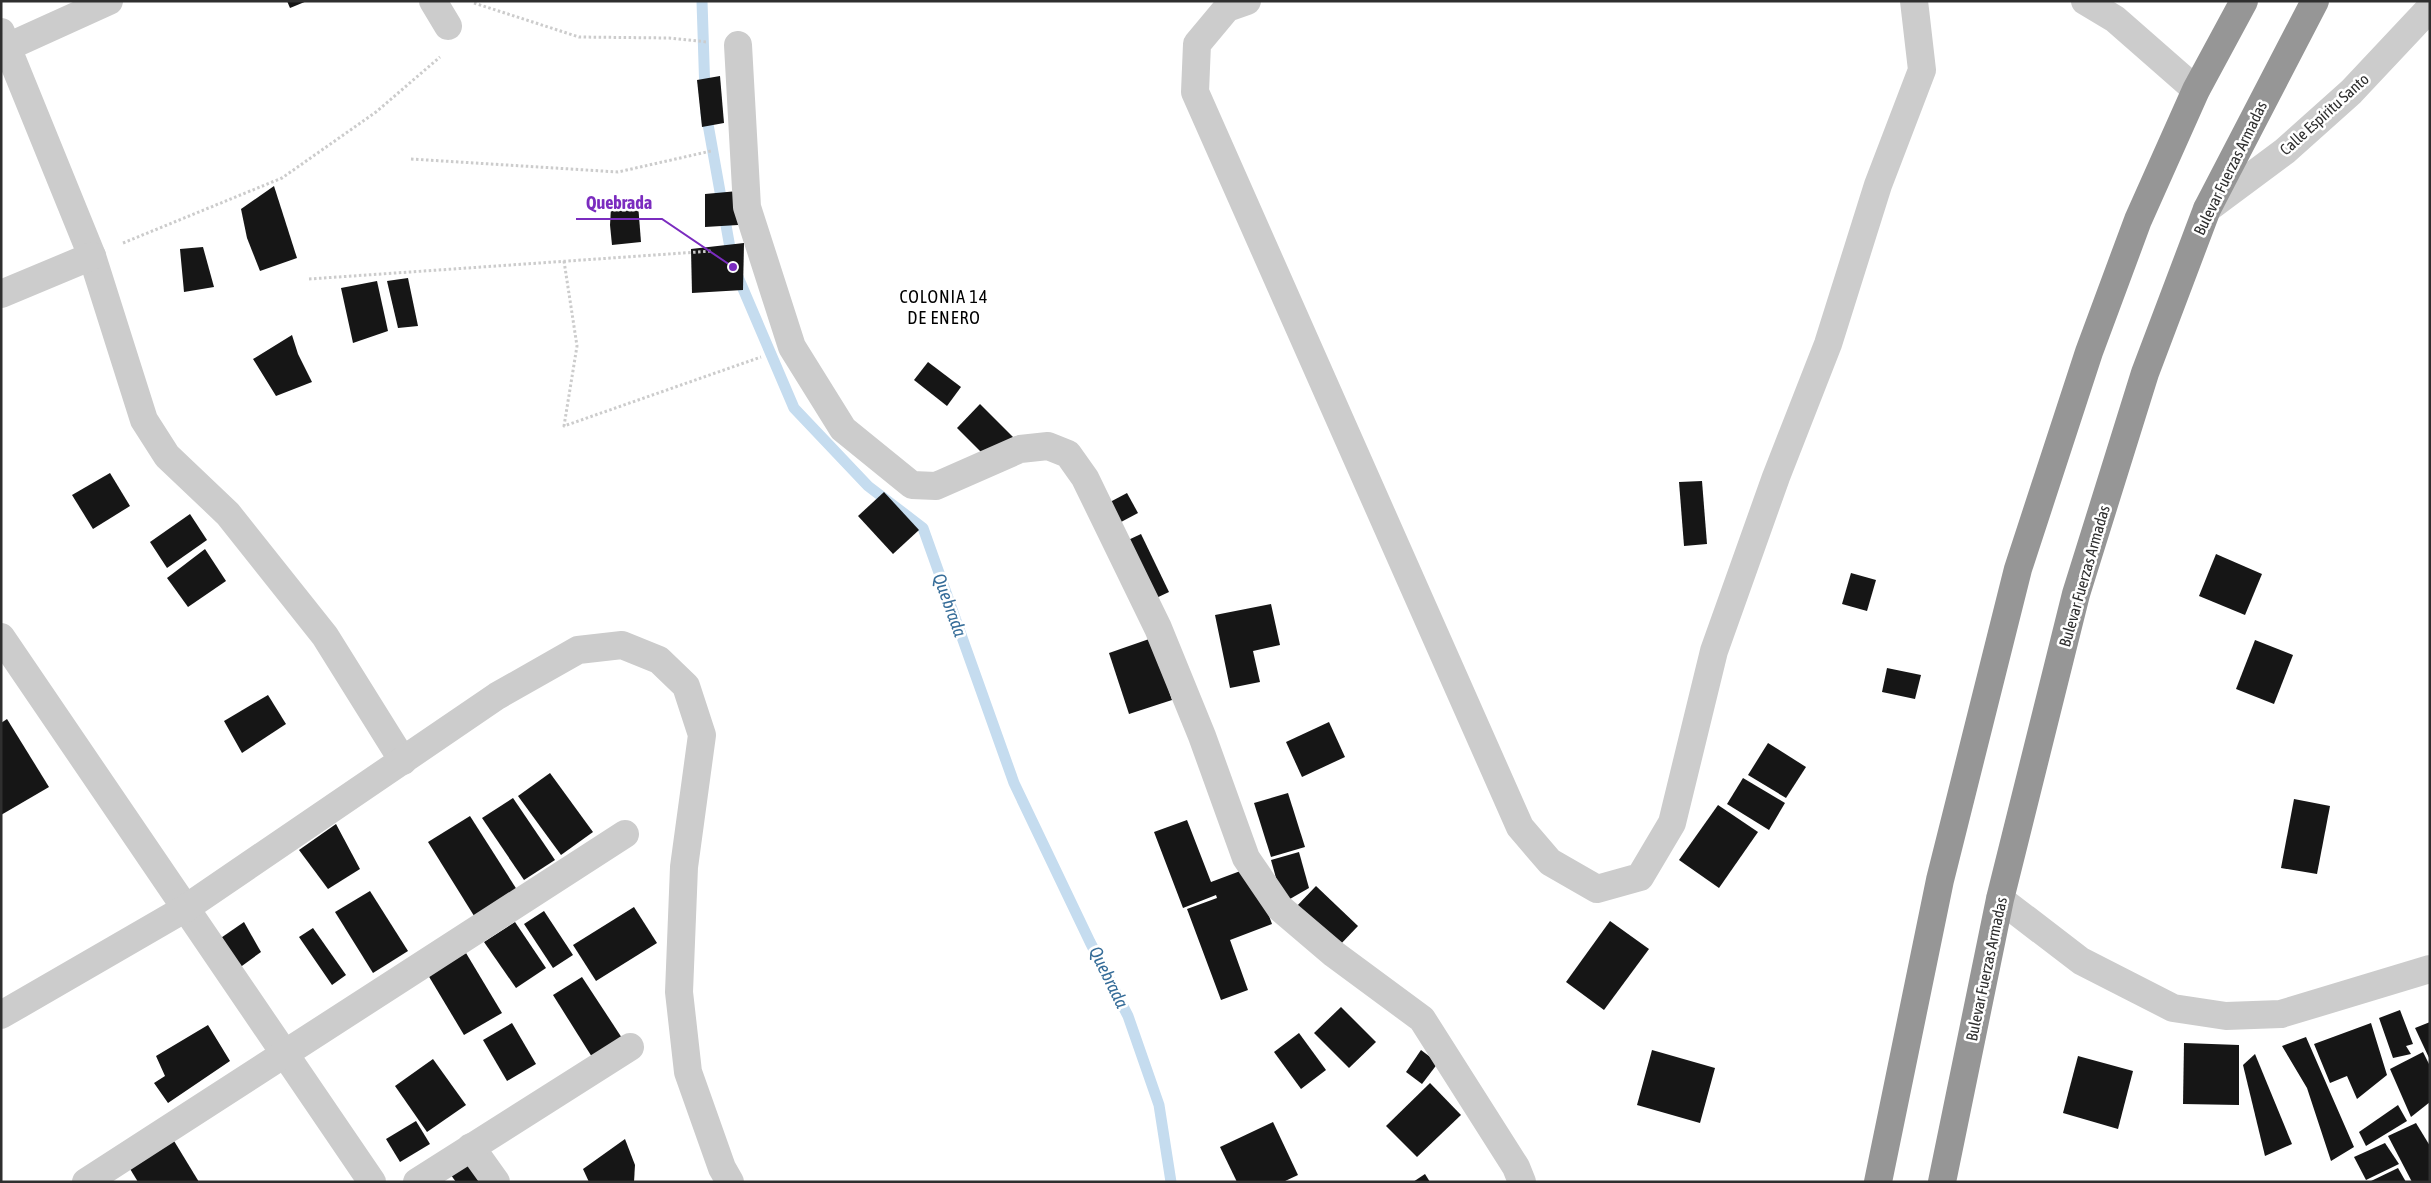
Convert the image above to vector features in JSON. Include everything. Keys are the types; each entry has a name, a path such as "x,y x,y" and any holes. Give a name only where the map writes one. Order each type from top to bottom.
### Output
{"highway":[{"path":"1878,1182 1940,880 2018,569 2089,352 2135,229 2196,90 2244,1"},
{"name":"Bulevar Fuerzas Armadas","path":"1942,1182 2000,900 2076,594 2145,373 2208,208 2315,1"}],"street":[{"path":"109,1 3,43 92,256 144,420 167,456 228,514 325,636 403,761"},
{"path":"433,1 448,26"},
{"path":"1247,1 1227,8 1198,44 1195,92 1520,827 1550,862 1597,889 1640,877 1672,823 1714,651 1776,477 1828,344 1878,185 1922,70 1914,1"},
{"path":"2085,1 2115,19 2196,90"},
{"name":"Calle Espíritu Santo","path":"2208,208 2285,151 2351,92 2430,8"},
{"path":"724,44 747,207 792,346 843,429 912,484 936,486 1020,449 1048,446 1068,454 1086,478 1158,628 1202,736 1246,858 1280,908 1334,954 1422,1020 1516,1167 1522,1182"},
{"path":"1,294 92,256"},
{"path":"1,637 283,1054 372,1182"},
{"path":"1,1015 186,908 497,696 578,650 622,645 658,660 686,686 702,734 684,867 679,992 688,1072 722,1168 730,1182"},
{"path":"86,1182 625,834"},
{"path":"2000,900 2081,961 2173,1008 2226,1016 2281,1014 2430,968"},
{"path":"417,1182 630,1047"},
{"path":"471,1147 496,1182"}],"path":[{"path":"92,256 282,178 376,112 440,57 448,26 455,12 473,3 579,37 682,39 724,44"},
{"path":"411,159 618,172 689,156"},
{"path":"309,279 712,251"},
{"path":"564,261 577,346 564,426 747,362"}],"building":[{"path":"287,1 307,1 290,8"},
{"path":"720,76 724,123 702,127 697,80"},
{"path":"274,186 297,258 260,271 247,238 241,209"},
{"path":"738,191 738,225 705,227 705,194"},
{"path":"638,204 641,242 612,245 611,208"},
{"path":"744,243 743,290 692,293 691,249"},
{"path":"203,247 214,287 184,292 180,249"},
{"path":"408,278 418,326 398,328 387,281"},
{"path":"377,281 388,331 353,343 341,288"},
{"path":"292,335 298,354 312,382 276,396 253,359"},
{"path":"928,362 961,387 947,406 914,380"},
{"path":"980,404 1022,446 998,469 957,428"},
{"path":"110,473 130,506 93,529 72,495"},
{"path":"1702,481 1707,544 1684,546 1679,482"},
{"path":"884,492 919,530 893,554 858,516"},
{"path":"1127,493 1138,513 1106,530 1095,510"},
{"path":"190,514 207,540 167,568 150,542"},
{"path":"1141,534 1169,592 1139,606 1111,548"},
{"path":"205,549 226,581 188,607 167,578"},
{"path":"2216,554 2262,574 2245,615 2199,596"},
{"path":"1851,573 1876,580 1867,611 1842,604"},
{"path":"1271,604 1280,645 1253,651 1260,682 1230,688 1215,615"},
{"path":"1152,638 1172,700 1129,714 1109,653"},
{"path":"2255,640 2293,655 2274,704 2236,689"},
{"path":"1887,668 1921,675 1915,699 1882,692"},
{"path":"268,695 286,724 242,753 224,721"},
{"path":"7,719 49,787 1,815 1,723"},
{"path":"1329,722 1345,757 1302,777 1286,742"},
{"path":"1768,743 1806,767 1786,798 1748,775"},
{"path":"550,773 593,832 561,855 518,796"},
{"path":"1743,778 1785,803 1769,830 1727,804"},
{"path":"1288,793 1305,847 1271,857 1254,803"},
{"path":"513,798 555,860 524,880 482,818"},
{"path":"2294,799 2330,806 2317,874 2281,868"},
{"path":"1718,805 1758,832 1719,888 1679,860"},
{"path":"470,816 519,893 476,919 428,842"},
{"path":"1187,820 1211,882 1251,867 1272,924 1230,940 1248,990 1221,1000 1187,909 1217,898 1216,895 1183,908 1154,832"},
{"path":"336,824 360,869 328,889 299,850"},
{"path":"1299,852 1309,888 1283,903 1271,860"},
{"path":"1316,886 1358,926 1338,947 1295,908"},
{"path":"370,891 408,951 373,973 335,912"},
{"path":"634,907 657,943 596,981 573,945"},
{"path":"544,911 573,955 553,968 524,924"},
{"path":"1610,921 1649,949 1604,1010 1566,982"},
{"path":"244,922 261,952 235,971 215,942"},
{"path":"515,922 546,968 516,988 484,942"},
{"path":"313,928 346,975 332,985 299,937"},
{"path":"466,953 502,1013 464,1035 428,975"},
{"path":"582,977 622,1038 592,1057 553,995"},
{"path":"1341,1007 1376,1042 1349,1068 1314,1033"},
{"path":"2400,1010 2413,1044 2406,1046 2411,1054 2393,1058 2379,1018"},
{"path":"2430,1022 2430,1060 2415,1028"},
{"path":"512,1023 536,1064 507,1081 483,1040"},
{"path":"2371,1023 2387,1075 2357,1099 2347,1076 2330,1083 2314,1044"},
{"path":"208,1025 230,1061 168,1103 154,1083 165,1076 156,1056"},
{"path":"1299,1033 1326,1070 1301,1089 1274,1052"},
{"path":"2306,1037 2354,1147 2331,1161 2307,1088 2282,1046"},
{"path":"2184,1043 2239,1045 2239,1105 2183,1104"},
{"path":"1421,1050 1438,1063 1422,1084 1406,1072"},
{"path":"1652,1050 1715,1068 1700,1123 1637,1105"},
{"path":"2423,1052 2430,1066 2430,1102 2411,1117 2390,1069"},
{"path":"2255,1054 2292,1144 2265,1156 2243,1065"},
{"path":"2078,1056 2133,1071 2118,1129 2063,1113"},
{"path":"433,1059 466,1105 427,1132 395,1086"},
{"path":"1430,1083 1461,1115 1417,1157 1386,1126"},
{"path":"2398,1105 2407,1121 2366,1146 2359,1132"},
{"path":"416,1121 430,1144 400,1162 386,1139"},
{"path":"1273,1122 1298,1175 1283,1182 1237,1182 1220,1147"},
{"path":"2416,1123 2430,1146 2430,1182 2412,1182 2388,1136"},
{"path":"168,1131 199,1182 138,1182 124,1159"},
{"path":"625,1139 635,1165 634,1182 589,1182 583,1169"},
{"path":"2385,1143 2399,1164 2366,1180 2354,1157"},
{"path":"470,1156 488,1182 456,1182 448,1171"},
{"path":"2398,1168 2406,1182 2369,1182"},
{"path":"1425,1174 1430,1182 1413,1182"}],"waterway":[{"name":"Quebrada","path":"702,1 705,94"},
{"name":"Quebrada","path":"706,113 732,259"},
{"name":"Quebrada","path":"738,277 794,408 868,486 923,528 1014,783 1090,942 1128,1016 1159,1105 1171,1182"}],"place":[{"name":"Quebrada","path":"733,267"}],"district":[{"name":"COLONIA 14 DE ENERO","path":"944,306"}]}
